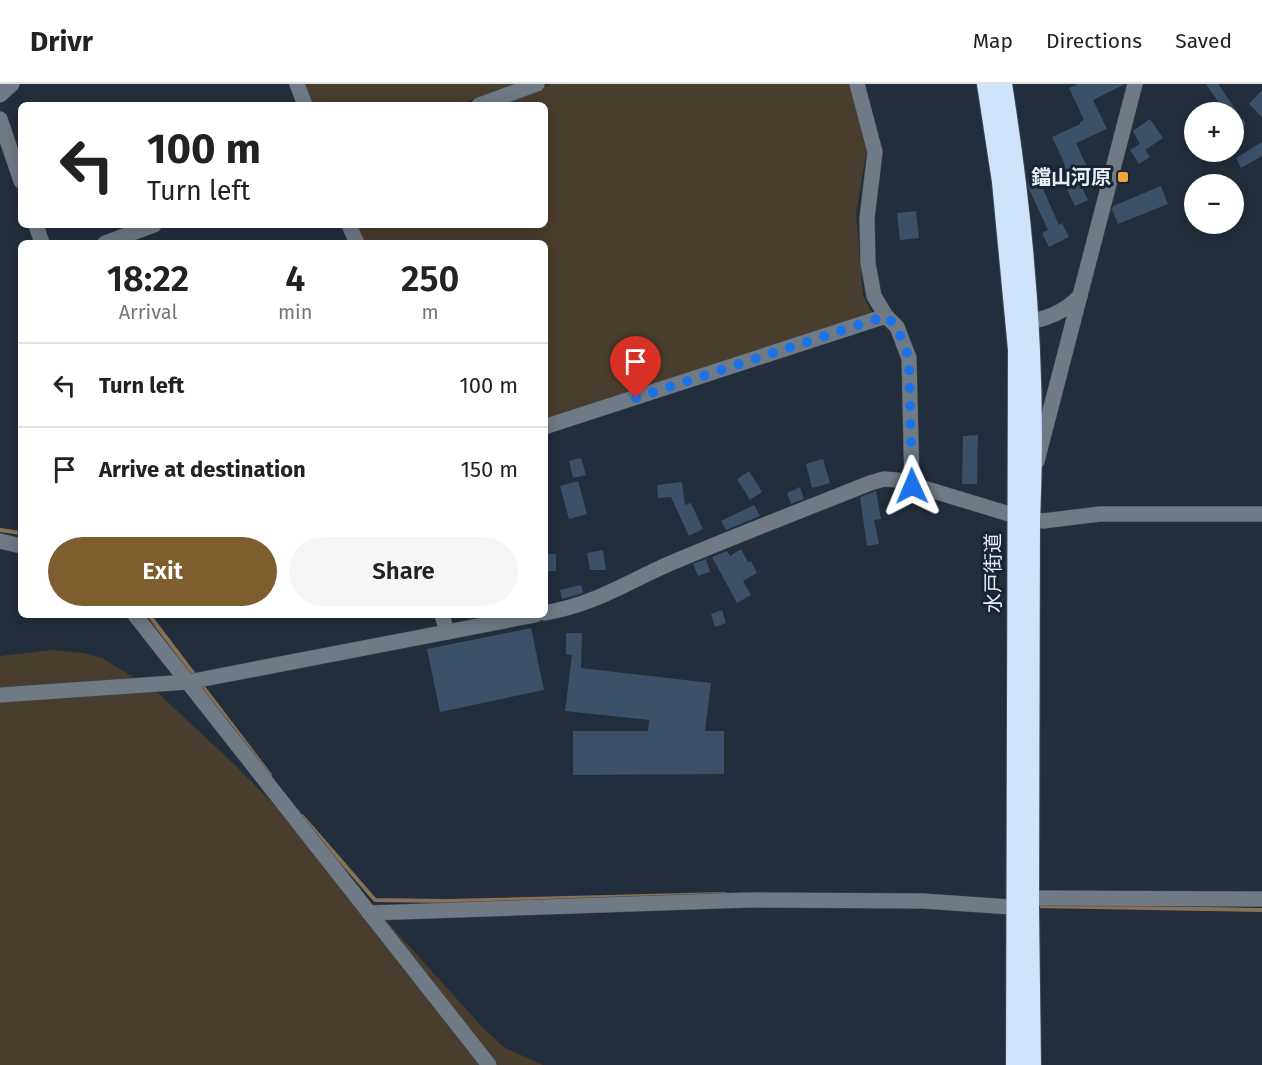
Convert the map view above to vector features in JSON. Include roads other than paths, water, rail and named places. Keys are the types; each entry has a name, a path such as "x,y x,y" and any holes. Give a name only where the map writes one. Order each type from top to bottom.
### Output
{"highway":[{"name":"水戸街道","path":"986,84 1023,323 1017,350 1023,517 1025,904 1032,1065"},
{"name":"水戸街道","path":"1003,84 1020,203 1023,323 1033,473 1023,517"},
{"name":"水戸街道","path":"1015,1065 1025,904"}],"street":[{"path":"0,95 12,84"},
{"path":"297,84 304,102"},
{"path":"487,102 537,84"},
{"path":"857,84 875,152 867,218 868,263 874,296 886,316 897,327 909,358 912,486"},
{"path":"1033,473 1135,84"},
{"path":"0,118 18,172"},
{"path":"113,240 146,228"},
{"path":"1023,323 1060,312 1080,296"},
{"path":"548,426 886,316"},
{"path":"548,612 607,595 669,564 885,479 897,480 1023,517 1053,521 1100,514 1262,514"},
{"path":"0,541 18,545"},
{"path":"137,618 489,1065"},
{"path":"443,618 447,632"},
{"path":"0,695 188,682 519,618"},
{"path":"369,913 747,900 1025,904 1262,899"}],"waterway":[{"path":"0,530 18,533"},
{"path":"151,618 196,677"},
{"path":"200,683 270,775"},
{"path":"302,816 375,900 448,901 725,894"},
{"path":"1035,906 1262,910"}],"place":[{"name":"鐺山河原","path":"1123,177"}]}
